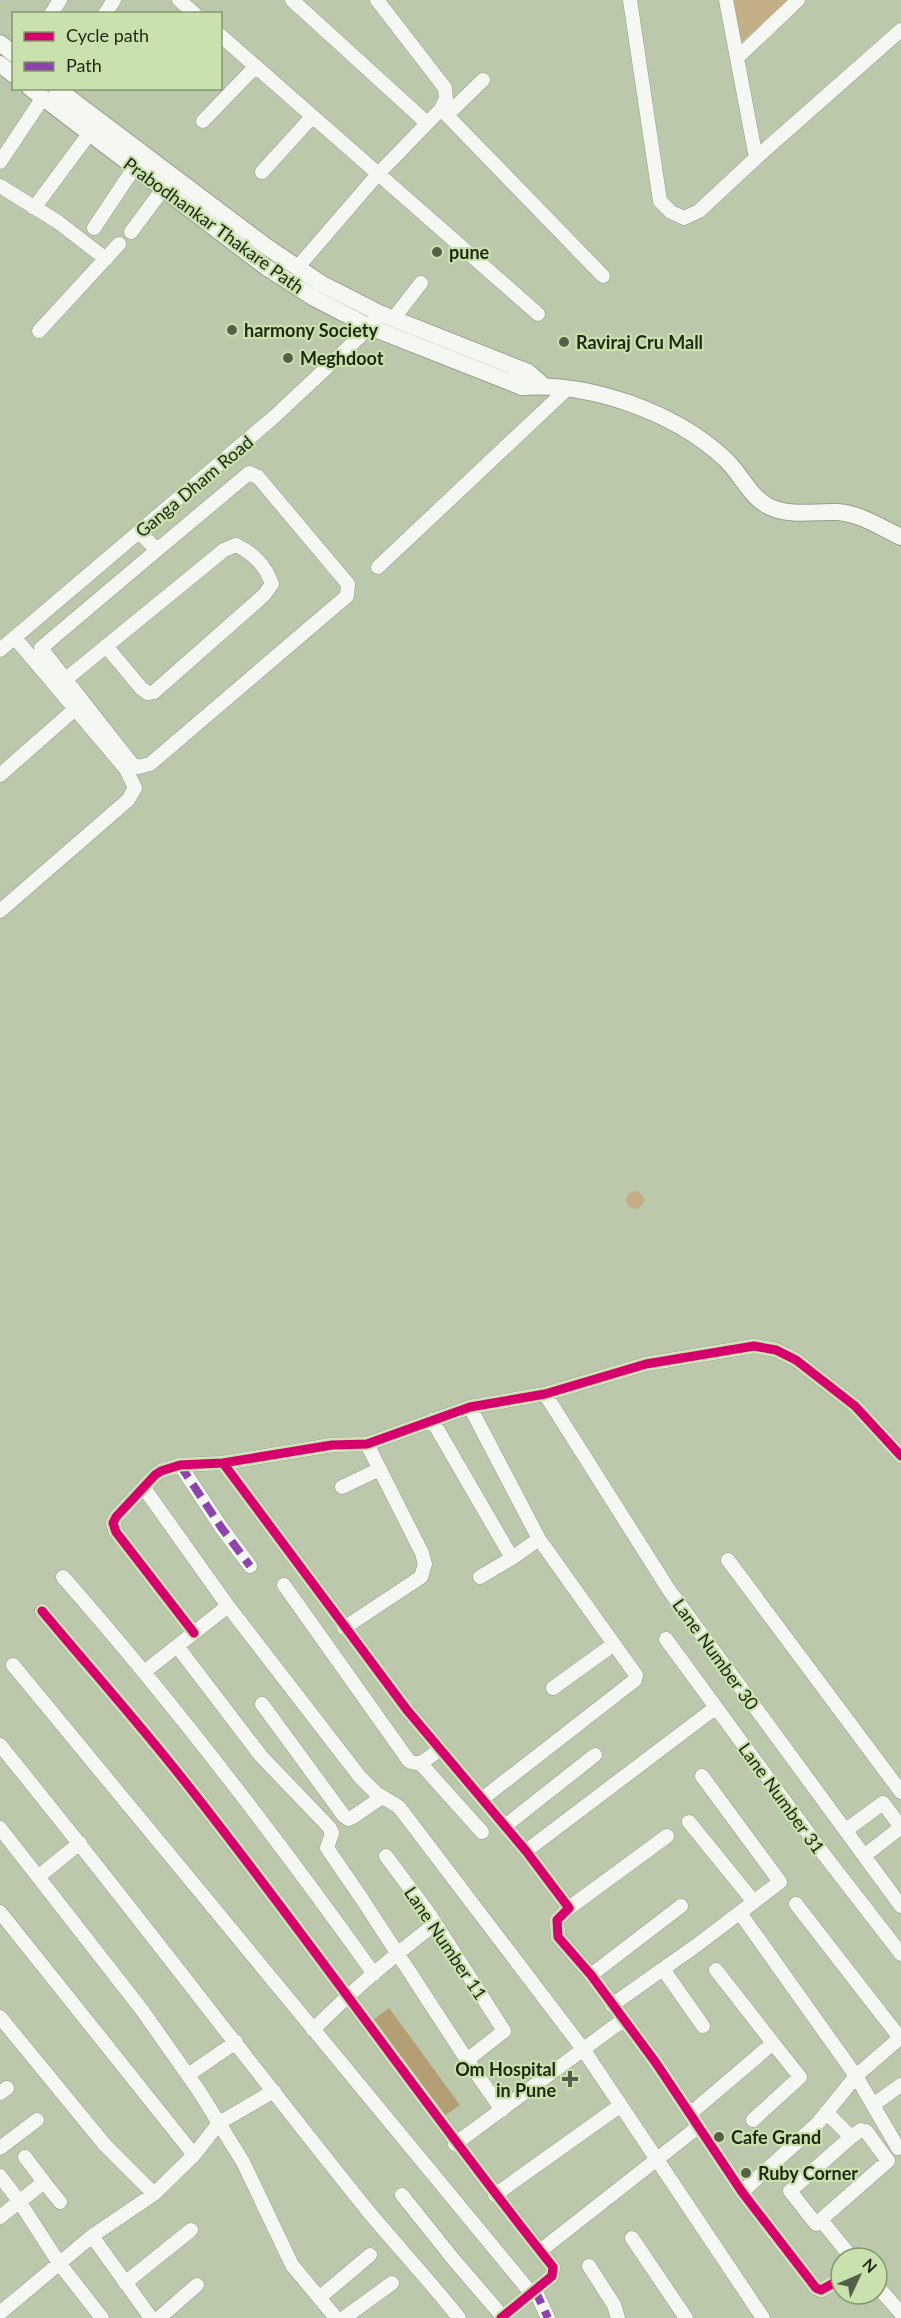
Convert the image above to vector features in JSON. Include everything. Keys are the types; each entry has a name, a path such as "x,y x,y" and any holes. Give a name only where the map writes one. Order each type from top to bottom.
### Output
{"main road":[{"path":"0,43 12,52"},
{"path":"0,64 12,73"},
{"name":"Prabodhankar Thakare Path","path":"43,92 89,134 266,267 314,298 528,372 544,386"},
{"name":"Prabodhankar Thakare Path","path":"43,92 297,268 381,320 522,387 544,386 608,397 651,411 682,427 725,459 753,493 769,507 791,513 837,512 858,515 901,537"}],"street":[{"path":"179,0 193,12"},
{"path":"292,0 427,123"},
{"path":"377,0 445,88 444,112"},
{"path":"630,0 660,201 671,212 684,218 699,211 901,30"},
{"path":"726,0 756,158"},
{"path":"737,58 798,0"},
{"path":"222,37 538,314"},
{"path":"203,121 256,66"},
{"path":"297,268 378,174 427,123 483,80"},
{"path":"0,162 43,92"},
{"path":"444,112 603,276"},
{"path":"262,172 312,117"},
{"path":"34,208 89,134"},
{"path":"94,228 134,168"},
{"path":"0,186 58,222 106,259"},
{"path":"131,232 163,189"},
{"path":"39,331 119,244"},
{"name":"Ganga Dham Road","path":"0,650 274,417 421,283"},
{"path":"378,567 567,390"},
{"path":"249,473 258,477 348,584 347,596 150,764 138,767 132,764 41,648 156,550 249,473"},
{"path":"139,532 156,550"},
{"path":"66,679 106,646 224,550 236,545 251,553 267,571 272,584 264,595 154,692 148,693 141,688 106,646"},
{"path":"0,911 129,800 135,788 126,769 15,638"},
{"path":"0,775 75,709"},
{"path":"194,1633 114,1528 113,1523 160,1471 180,1465 223,1463 332,1445 367,1444 470,1407 546,1394 646,1364 754,1347 776,1350 796,1360 855,1406 901,1456"},
{"name":"Lane Number 30","path":"546,1394 669,1590 864,1856 899,1897"},
{"path":"470,1407 539,1539 636,1675 635,1680 482,1799"},
{"path":"432,1420 512,1558"},
{"path":"344,1628 421,1577 425,1564 422,1553 367,1444"},
{"path":"223,1463 407,1710 526,1851 569,1908"},
{"path":"180,1465 250,1566"},
{"path":"342,1487 380,1469"},
{"path":"144,1488 228,1606 360,1777 382,1797 399,1807 583,2049 763,2318"},
{"path":"480,1577 539,1539"},
{"path":"728,1560 901,1792 887,1801"},
{"path":"63,1577 144,1672 283,1847 374,1974"},
{"path":"284,1585 404,1755 414,1764 420,1764 440,1749"},
{"path":"144,1672 228,1606"},
{"path":"42,1611 182,1777 346,1996 365,2017 455,2144 553,2267 552,2276 502,2317 402,2195"},
{"name":"Lane Number 31","path":"666,1639 822,1852 901,1954"},
{"path":"553,1688 614,1644"},
{"path":"177,1646 261,1756 329,1827 333,1826 327,1848 502,2110"},
{"path":"13,1665 313,2030 533,2292 548,2318"},
{"path":"262,1704 344,1816 348,1819 353,1817 382,1797"},
{"path":"526,1851 715,1708"},
{"path":"0,1745 80,1843 370,2213 459,2318"},
{"path":"505,1826 596,1755"},
{"path":"420,1764 482,1832"},
{"path":"612,2005 780,1882 702,1776"},
{"path":"846,1830 883,1803 901,1827 864,1856"},
{"path":"689,1822 754,1902"},
{"path":"0,1828 142,2010 188,2075 243,2162 292,2265 336,2318"},
{"path":"668,1836 569,1908 557,1920 558,1937 591,1975 690,2113 742,2192 816,2288 821,2290 829,2286"},
{"path":"39,1876 80,1843"},
{"name":"Lane Number 11","path":"386,1856 430,1915 504,2031 467,2060"},
{"path":"742,2192 817,2124 856,2076 901,2038 796,1904"},
{"path":"591,1975 681,1906"},
{"path":"0,1912 194,2155"},
{"path":"740,1913 856,2076 900,2148"},
{"path":"313,2030 346,1996 396,1953 435,1924"},
{"path":"663,1969 703,2026"},
{"path":"716,1970 800,2077 753,2120"},
{"path":"0,2017 105,2145 154,2194"},
{"path":"455,2144 623,2020"},
{"path":"188,2075 236,2042"},
{"path":"690,2113 772,2043"},
{"path":"873,2105 901,2085"},
{"path":"0,2313 92,2236 154,2194 194,2155 219,2123 274,2091"},
{"path":"495,2195 621,2105"},
{"path":"826,2112 851,2138"},
{"path":"0,2148 37,2120"},
{"path":"540,2251 698,2127"},
{"path":"861,2130 866,2131 888,2161 816,2224 790,2191 851,2138 861,2130"},
{"path":"25,2157 60,2202"},
{"path":"0,2176 59,2263 102,2318"},
{"path":"0,2217 44,2182"},
{"path":"826,2226 842,2246"},
{"path":"126,2283 191,2230"},
{"path":"92,2236 151,2318"},
{"path":"632,2238 686,2318"},
{"path":"319,2298 370,2255"},
{"path":"589,2266 614,2305 618,2318"},
{"path":"344,2318 392,2283"},
{"path":"159,2318 196,2285"},
{"path":"889,2300 901,2313"}],"shaded area":[{"path":"734,0 788,0 741,42"},
{"path":"635,1191 641,1194 644,1200 641,1206 635,1209 629,1206 626,1200 629,1194"},
{"path":"389,2008 460,2105 440,2119 369,2023"}],"marked path":[{"path":"180,1465 250,1566"},
{"path":"535,2290 548,2318"}],"cycle path":[{"path":"194,1633 116,1532 113,1523 155,1475 180,1465 223,1463 332,1445 367,1444 470,1407 545,1394 646,1364 754,1346 776,1350 796,1360 855,1406 901,1456"},
{"path":"223,1463 407,1710 526,1851 569,1908 557,1920 558,1937 591,1975 656,2063 742,2192 816,2288 821,2290 829,2286"},
{"path":"42,1611 148,1736 229,1838 459,2146 553,2267 552,2276 501,2318"}],"place":[{"name":"pune","path":"437,252"},
{"name":"harmony Society","path":"232,330"},
{"name":"Raviraj Cru Mall","path":"564,342"},
{"name":"Meghdoot","path":"288,358"},
{"name":"Om Hospital in Pune","path":"570,2079"},
{"name":"Cafe Grand","path":"719,2137"},
{"name":"Ruby Corner","path":"746,2173"}]}
